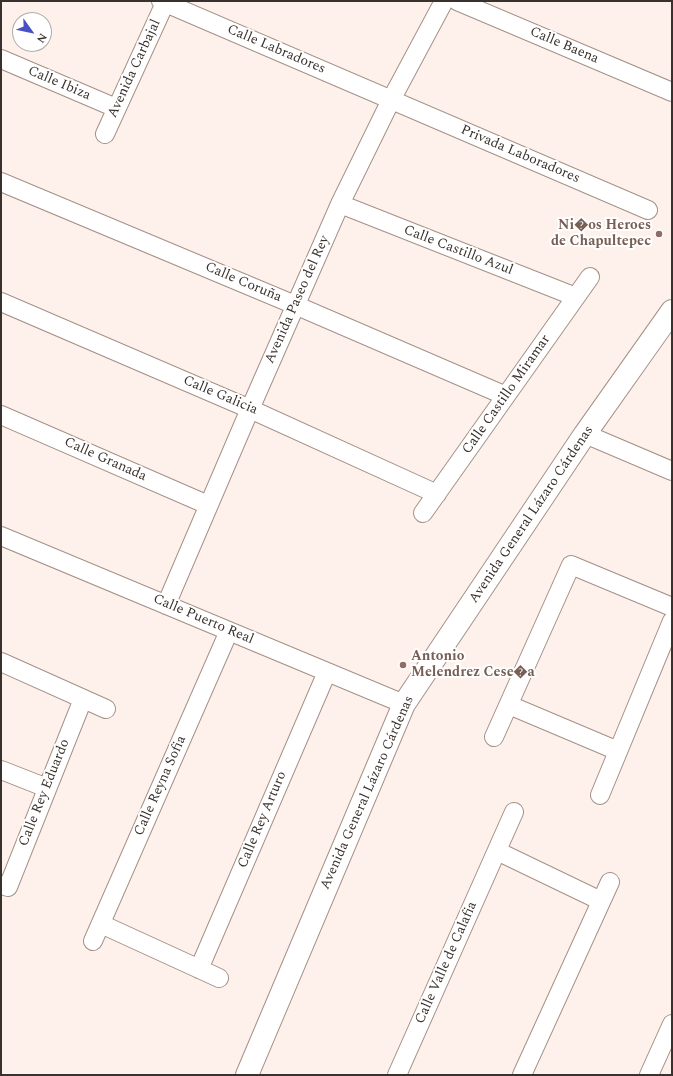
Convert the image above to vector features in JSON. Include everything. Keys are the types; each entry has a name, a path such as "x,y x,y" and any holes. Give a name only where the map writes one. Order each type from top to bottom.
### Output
{"street":[{"name":"Avenida Paseo del Rey","path":"166,605 208,505 340,204 391,100 444,1"},
{"name":"Calle Baena","path":"457,1 672,92"},
{"name":"Calle Labradores","path":"163,2 391,100"},
{"name":"Avenida Carbajal","path":"105,134 163,2"},
{"name":"Calle Ibiza","path":"1,59 116,108"},
{"name":"Privada Laboradores","path":"391,100 648,210"},
{"name":"Calle Coruña","path":"1,182 506,396"},
{"name":"Calle Castillo Azul","path":"340,204 576,297"},
{"name":"Calle Castillo Miramar","path":"423,513 590,277"},
{"name":"Calle Galicia","path":"1,302 250,409 437,494"},
{"name":"Avenida General Lázaro Cárdenas","path":"247,1075 404,704 585,434 672,311"},
{"name":"Calle Granada","path":"1,415 208,505"},
{"path":"585,434 672,471"},
{"name":"Calle Puerto Real","path":"1,536 404,704"},
{"path":"494,737 571,565 672,607"},
{"path":"600,795 672,620"},
{"name":"Calle Reyna Sofia","path":"93,941 229,631"},
{"path":"1,662 106,709"},
{"name":"Calle Rey Arturo","path":"199,969 327,672"},
{"name":"Calle Rey Eduardo","path":"4,886 47,788 83,699"},
{"path":"509,705 618,751"},
{"path":"1,770 47,788"},
{"name":"Calle Valle de Calafia","path":"397,1075 514,812"},
{"path":"497,851 601,901"},
{"path":"522,1075 610,882"},
{"path":"101,924 219,978"},
{"path":"649,1075 672,1024"}],"place":[{"name":"Ni�os Heroes de Chapultepec","path":"659,234"},
{"name":"Antonio Melendrez Cese�a","path":"403,665"}]}
